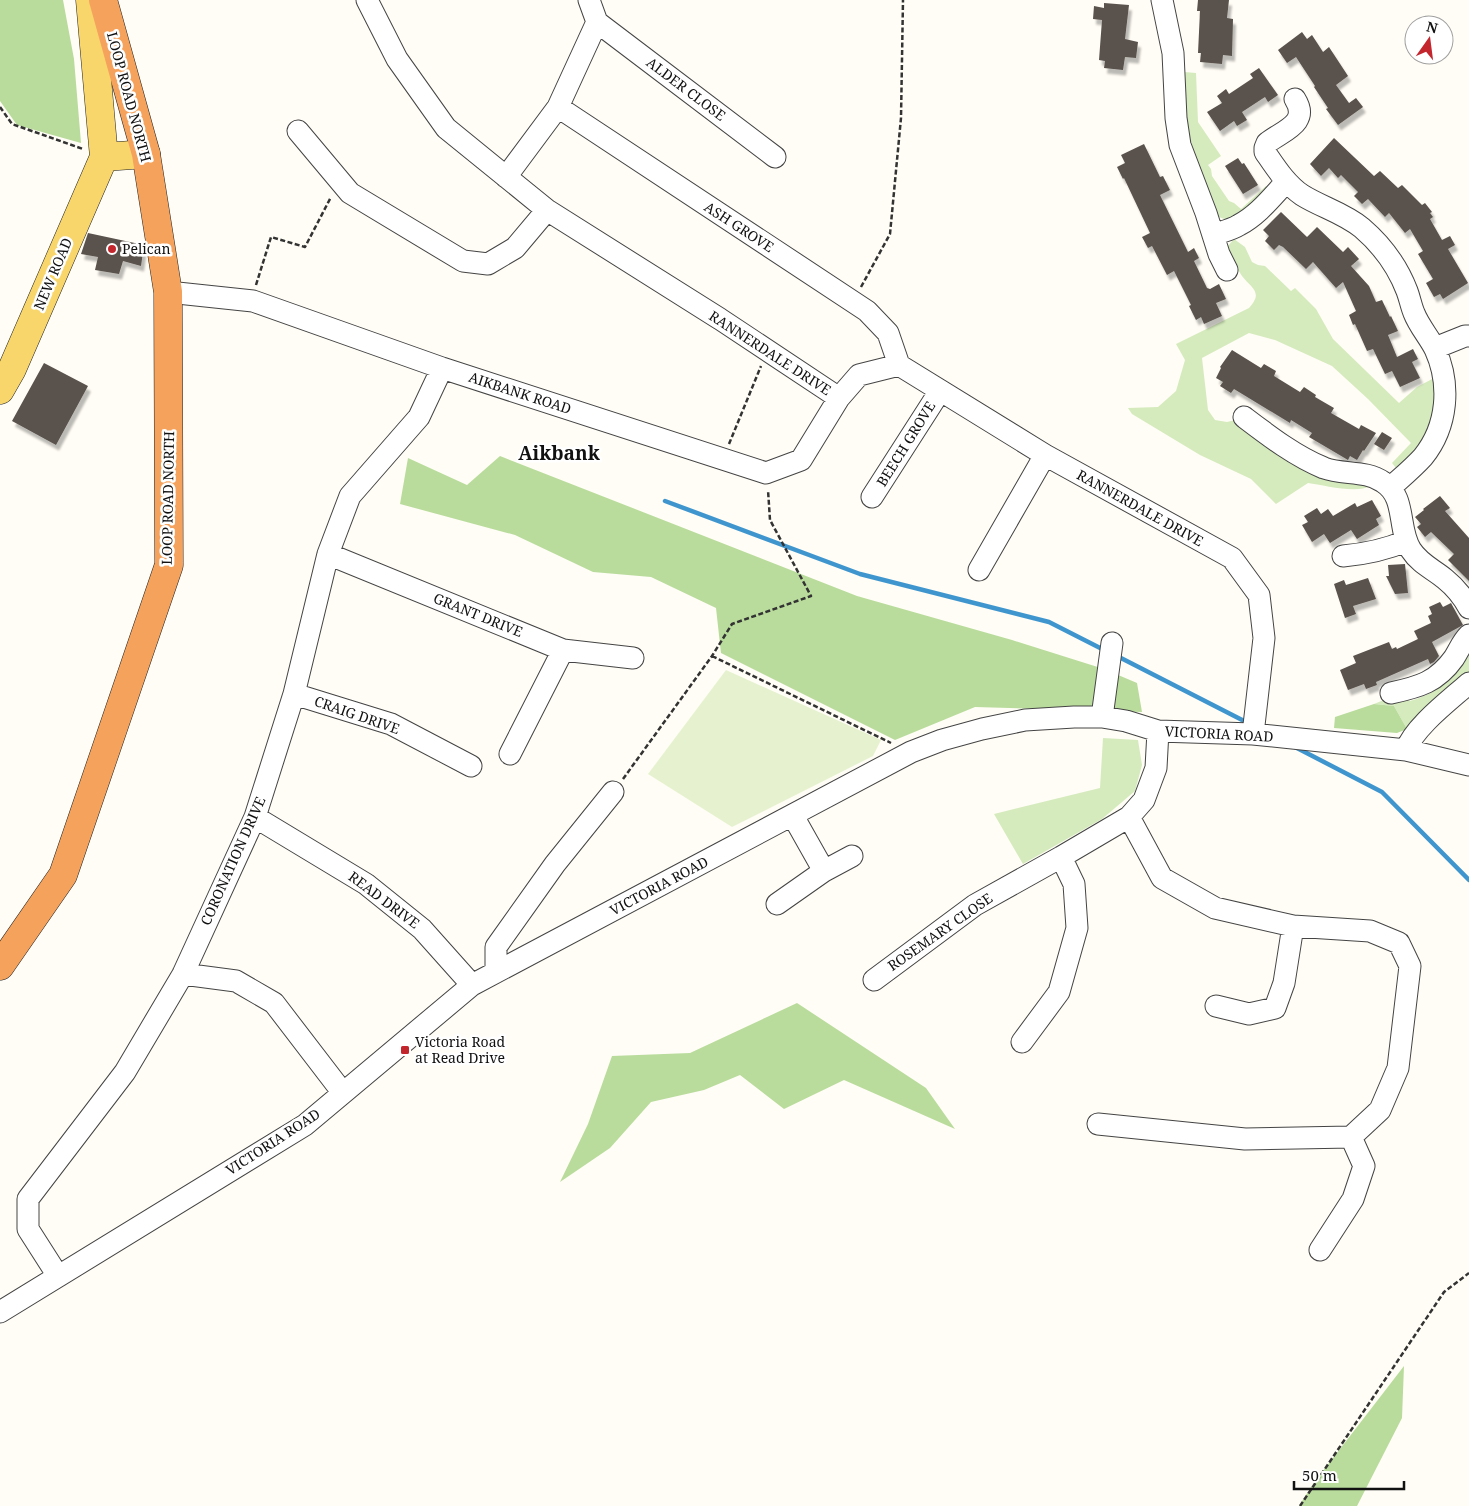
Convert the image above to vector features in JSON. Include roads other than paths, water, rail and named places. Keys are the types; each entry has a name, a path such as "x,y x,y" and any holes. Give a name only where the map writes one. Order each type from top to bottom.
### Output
{"highway":[{"name":"LOOP ROAD NORTH","path":"0,966 63,875 169,565 168,292 146,154 103,0"}],"main road":[{"name":"NEW ROAD","path":"0,390 12,369 104,157 90,0"},
{"path":"104,157 146,154"}],"street":[{"name":"RANNERDALE DRIVE","path":"367,0 398,59 446,128 548,210 839,398 859,375 898,365 1045,456 1232,558 1258,595 1264,638 1253,734"},
{"path":"506,177 558,107 597,22 589,0"},
{"path":"1162,0 1173,53 1176,118 1180,145 1206,213 1212,236 1227,270"},
{"name":"ALDER CLOSE","path":"597,22 775,157"},
{"path":"1295,99 1299,106 1300,115 1297,122 1268,143 1265,152 1286,182 1302,195 1338,212 1360,226 1382,247 1399,272 1414,314 1434,348 1443,369 1445,396 1442,420 1436,435 1424,455 1390,488"},
{"name":"ASH GROVE","path":"558,107 867,311 888,333 898,365"},
{"path":"298,131 350,193 463,261 488,264 515,248 548,210"},
{"path":"1212,236 1232,229 1248,219 1263,207 1286,182"},
{"name":"AIKBANK ROAD","path":"168,292 250,301 442,368 766,473 802,460 839,398"},
{"path":"1434,348 1469,336"},
{"name":"CORONATION DRIVE","path":"58,1276 28,1229 28,1199 125,1072 183,974 255,817 294,694 328,554 350,496 418,417 442,368"},
{"name":"BEECH GROVE","path":"872,497 940,391"},
{"path":"1244,417 1268,436 1324,468 1376,478 1383,482 1390,488 1399,506 1406,541 1410,550 1423,565 1452,586 1469,608"},
{"path":"980,570 1045,456"},
{"path":"1342,556 1366,554 1406,541"},
{"name":"GRANT DRIVE","path":"328,554 563,650 633,658"},
{"path":"1392,693 1424,685 1435,678 1444,670 1469,635"},
{"path":"1102,717 1112,643"},
{"path":"510,754 563,650"},
{"path":"1406,750 1409,741 1417,731 1469,683"},
{"name":"CRAIG DRIVE","path":"294,694 391,724 471,766"},
{"name":"VICTORIA ROAD","path":"0,1312 304,1125 472,986 911,752 942,740 1025,720 1102,717 1126,721 1158,731 1253,734 1406,750 1469,765"},
{"name":"ROSEMARY CLOSE","path":"874,980 975,905 1128,817 1144,800 1156,768 1158,731"},
{"path":"496,972 496,947 555,864 613,792"},
{"path":"793,816 824,871"},
{"name":"READ DRIVE","path":"255,817 366,884 422,929 472,986"},
{"path":"1098,1124 1245,1140 1351,1137 1380,1110 1398,1068 1410,966 1399,943 1370,931 1293,926 1215,908 1162,878 1128,817"},
{"path":"777,904 824,871 852,856"},
{"path":"1022,1042 1059,992 1077,928 1074,884 1061,857"},
{"path":"1216,1006 1248,1014 1275,1008 1284,983 1293,926"},
{"path":"183,974 236,982 274,1003 343,1093"},
{"path":"1320,1250 1353,1199 1364,1166 1351,1137"}],"waterway":[{"path":"665,501 860,574 1049,622 1106,651"},
{"path":"1117,656 1248,723"},
{"path":"1295,747 1382,792 1469,880"}],"place":[{"name":"Pelican","path":"112,249"},
{"name":"Victoria Road at Read Drive","path":"405,1050"}],"district":[{"name":"Aikbank","path":"559,453"}]}
